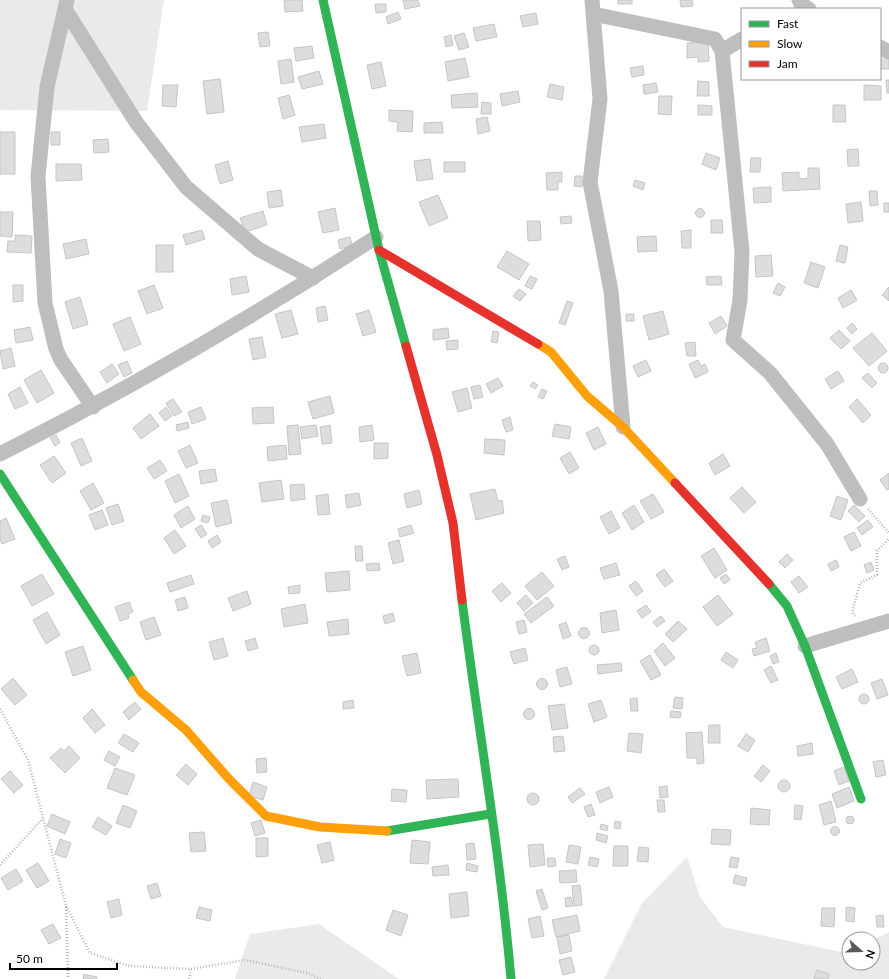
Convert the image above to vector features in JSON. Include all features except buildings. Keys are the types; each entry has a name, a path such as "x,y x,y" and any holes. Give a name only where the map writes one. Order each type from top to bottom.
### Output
{"street":[{"path":"323,0 378,244 437,454 453,523 490,814 507,928 511,979"},
{"path":"66,4 136,122 186,187 258,249 313,278"},
{"path":"66,4 46,94 38,176 45,303 56,349 61,360 92,407"},
{"path":"622,427 611,291 590,182 600,99 592,7 715,39 722,51 742,252 740,300 733,340 770,374 828,444 860,499"},
{"path":"722,51 741,40"},
{"path":"0,454 92,407 313,278 378,244"},
{"path":"378,244 544,347 559,360 588,396 622,427 777,593 787,606 805,646 861,799"},
{"path":"0,474 141,692 186,730 229,779 266,816 320,827 392,831 490,814"},
{"path":"805,646 889,620"}],"path":[{"path":"860,499 889,533"},
{"path":"865,628 852,613 858,590 860,583 877,575 877,551 889,539"},
{"path":"0,708 28,760 66,906 90,953 130,966 191,969 246,960 307,973 321,979"},
{"path":"0,865 43,818"},
{"path":"66,906 68,979"},
{"path":"189,979 191,969"}],"shaded area":[{"path":"0,0 164,0 147,111 0,110"},
{"path":"687,857 700,897 723,927 841,952 841,971 881,971 881,936 889,932 889,979 604,979 642,903"},
{"path":"319,924 399,979 235,979 250,934"}],"traffic: fast":[{"path":"323,0 379,250 406,346"},
{"path":"0,474 133,680"},
{"path":"769,584 787,606 805,646 861,799"},
{"path":"462,600 495,836 511,979"},
{"path":"387,831 490,814"}],"traffic: slow":[{"path":"538,344 551,352 587,396 623,427 675,483"},
{"path":"133,680 141,692 186,730 229,779 266,816 320,827 387,831"}],"traffic: jam":[{"path":"379,250 538,344"},
{"path":"406,346 437,455 453,523 462,600"},
{"path":"675,483 769,584"}]}
